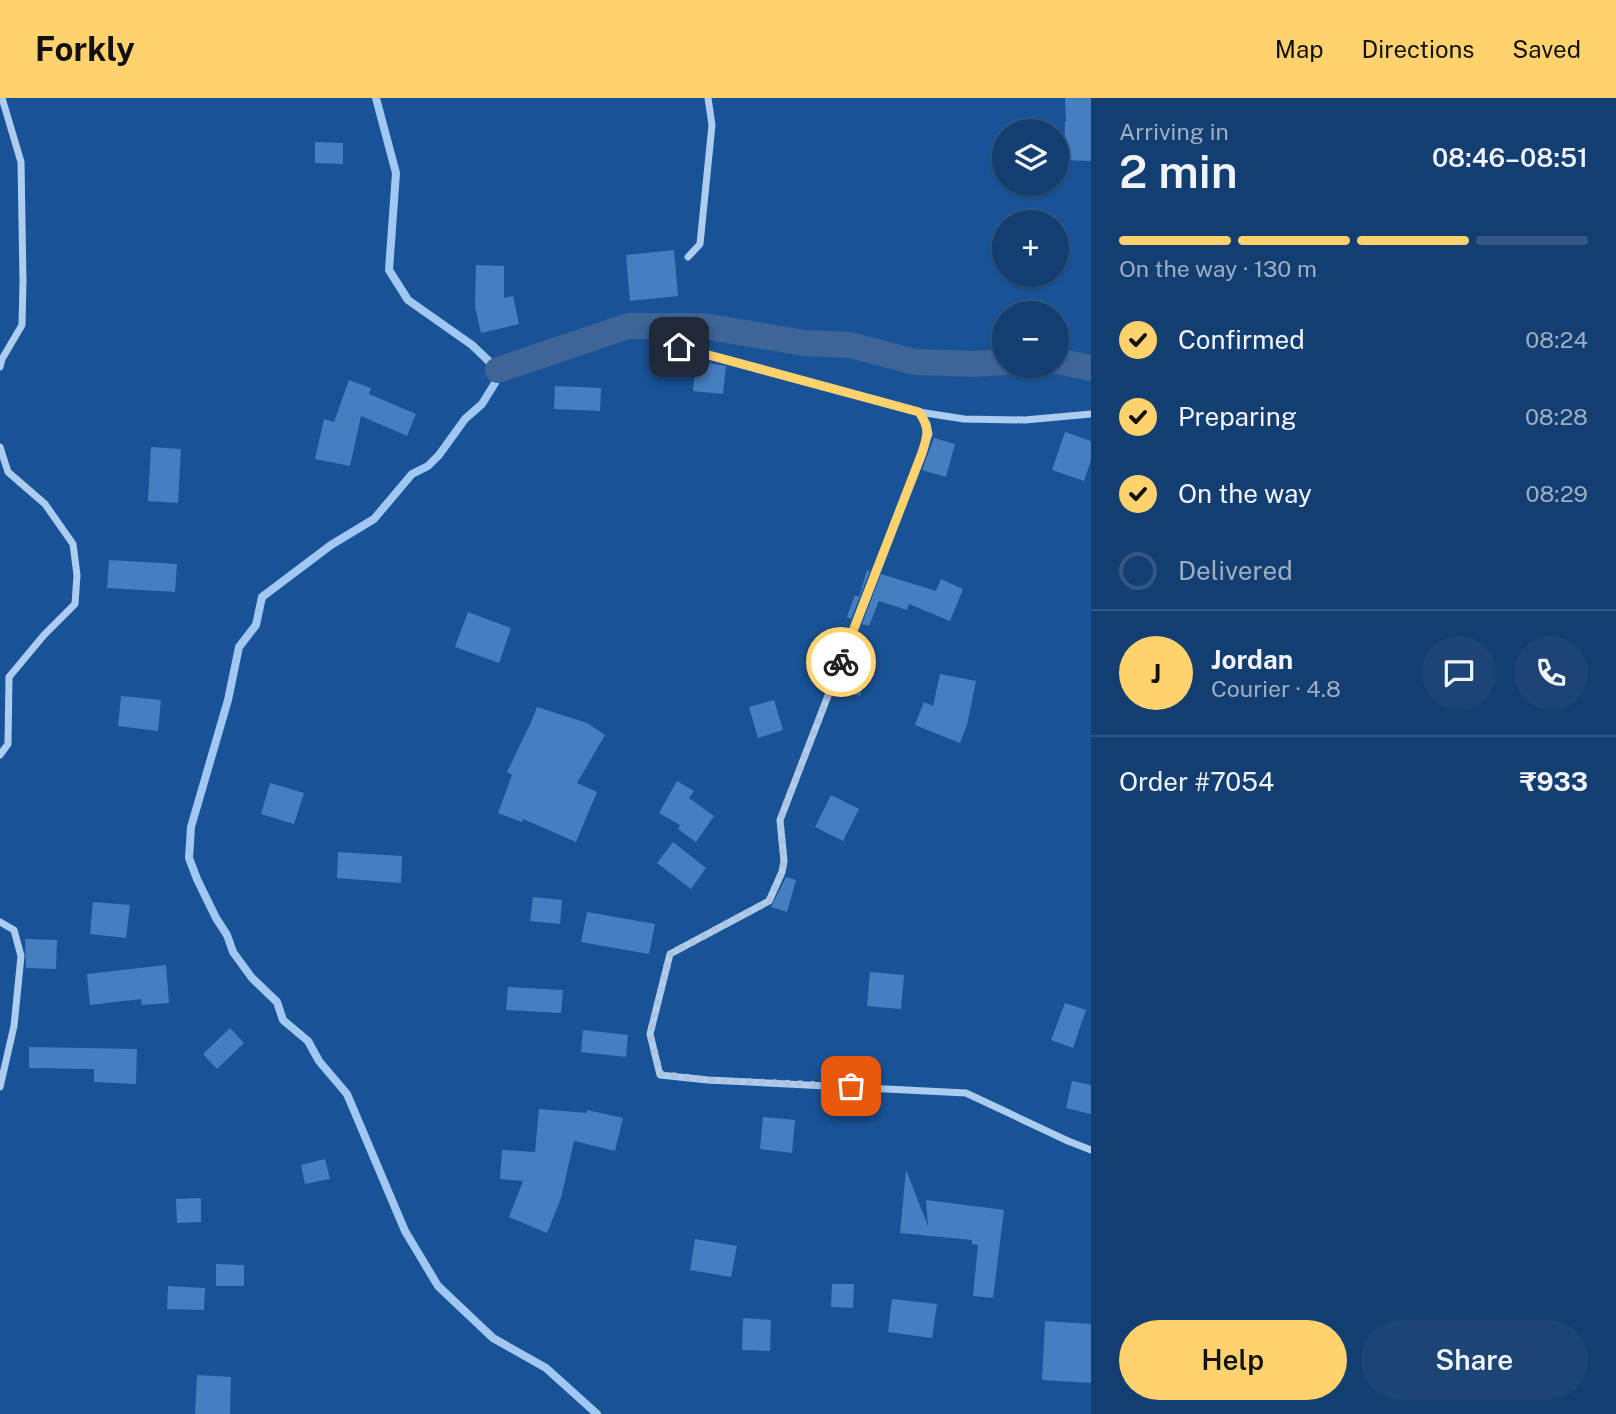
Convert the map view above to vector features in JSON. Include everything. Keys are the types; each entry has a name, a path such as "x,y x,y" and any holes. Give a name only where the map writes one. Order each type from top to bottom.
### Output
{"street":[{"path":"0,367 22,325 23,282 21,162 2,98"},
{"path":"688,257 700,244 712,125 708,98"},
{"path":"679,347 919,412 964,419 1024,420 1091,414"},
{"path":"919,412 927,424 929,434 780,820 784,848 782,872 769,901 670,954 650,1034 660,1074 708,1080 966,1093 1068,1142 1091,1150"},
{"path":"0,447 8,472 45,504 73,544 78,575 75,604 44,635 9,677 8,744 0,755"},
{"path":"0,922 14,930 21,956 14,1026 0,1087"}],"building":[{"path":"1065,98 1091,98 1091,161 1069,160 1069,119 1066,119"},
{"path":"315,142 343,143 343,164 315,163"},
{"path":"674,250 678,296 630,301 626,255"},
{"path":"476,265 504,266 504,298 513,296 519,324 481,333 475,307"},
{"path":"696,361 726,366 723,394 693,391"},
{"path":"349,380 371,388 369,394 416,414 407,436 361,416 350,466 315,459 324,419 334,422"},
{"path":"555,386 601,388 600,411 554,409"},
{"path":"1065,432 1091,441 1091,460 1084,481 1052,470"},
{"path":"934,438 955,444 946,477 922,470"},
{"path":"151,447 181,449 178,503 148,501"},
{"path":"109,560 177,564 175,592 107,588"},
{"path":"867,570 870,571 851,619 847,617 855,595 859,597"},
{"path":"881,574 936,591 941,579 963,589 950,621 909,604 907,610 879,601 869,626 862,624"},
{"path":"468,612 511,628 499,663 455,647"},
{"path":"846,668 866,674 860,696 840,689"},
{"path":"940,674 976,681 967,725 960,743 915,725 924,702 933,706"},
{"path":"121,696 161,700 158,731 118,726"},
{"path":"774,700 783,730 758,738 749,707"},
{"path":"537,707 587,723 605,735 577,783 597,792 576,842 523,819 522,822 498,813 512,775 507,772"},
{"path":"677,781 694,791 689,798 714,816 696,842 678,829 680,825 659,813"},
{"path":"270,783 304,793 294,824 261,814"},
{"path":"831,795 859,809 843,841 815,827"},
{"path":"673,842 706,868 691,889 657,863"},
{"path":"338,852 402,856 401,883 337,878"},
{"path":"786,877 796,880 787,912 771,907"},
{"path":"533,897 562,900 560,924 530,921"},
{"path":"93,902 130,905 126,938 90,934"},
{"path":"587,912 655,924 649,954 581,942"},
{"path":"25,939 57,940 56,969 26,968"},
{"path":"166,965 169,1003 142,1005 141,999 90,1005 87,974"},
{"path":"870,972 904,975 901,1009 867,1006"},
{"path":"508,987 563,990 561,1013 506,1010"},
{"path":"1065,1003 1086,1010 1073,1048 1051,1040"},
{"path":"230,1028 244,1043 217,1069 203,1054"},
{"path":"583,1030 628,1035 626,1057 581,1052"},
{"path":"29,1047 137,1049 136,1084 94,1082 94,1069 29,1068"},
{"path":"1072,1081 1091,1085 1091,1114 1066,1108"},
{"path":"539,1109 587,1113 587,1110 623,1118 615,1151 574,1141 561,1198 547,1233 509,1217 523,1181 500,1179 502,1150 535,1152"},
{"path":"763,1117 795,1120 792,1153 760,1149"},
{"path":"325,1159 330,1179 305,1184 301,1165"},
{"path":"906,1170 928,1226 926,1200 1004,1210 993,1298 973,1296 978,1245 972,1244 972,1240 900,1233"},
{"path":"201,1198 201,1222 177,1223 176,1199"},
{"path":"695,1239 737,1246 731,1277 690,1270"},
{"path":"216,1264 244,1265 244,1286 216,1286"},
{"path":"832,1284 854,1284 853,1308 831,1307"},
{"path":"168,1286 205,1288 204,1310 167,1309"},
{"path":"892,1299 937,1304 932,1338 888,1332"},
{"path":"743,1318 771,1320 770,1351 742,1350"},
{"path":"1045,1321 1091,1324 1091,1383 1042,1380"},
{"path":"197,1375 231,1377 230,1414 195,1414"}],"waterway":[{"path":"376,98 396,173 389,270 408,300 472,345 498,370 495,383 482,404 465,419 439,455 428,466 412,474 374,519 331,545 262,597 256,625 239,647 228,700 191,827 189,858 233,952 252,978 277,1002 283,1020 308,1041 319,1061 347,1094 405,1231 438,1286 493,1338 546,1368 597,1414"},
{"path":"498,370 628,326 703,326 804,343 850,345 915,362 992,363"},
{"path":"1069,363 1091,368"}],"way so far":[{"path":"841,662 783,808 780,836 784,861 769,901 670,954 650,1034 660,1074 708,1080 851,1086"}],"route":[{"path":"679,347 919,412 927,424 929,434 841,662"}]}
